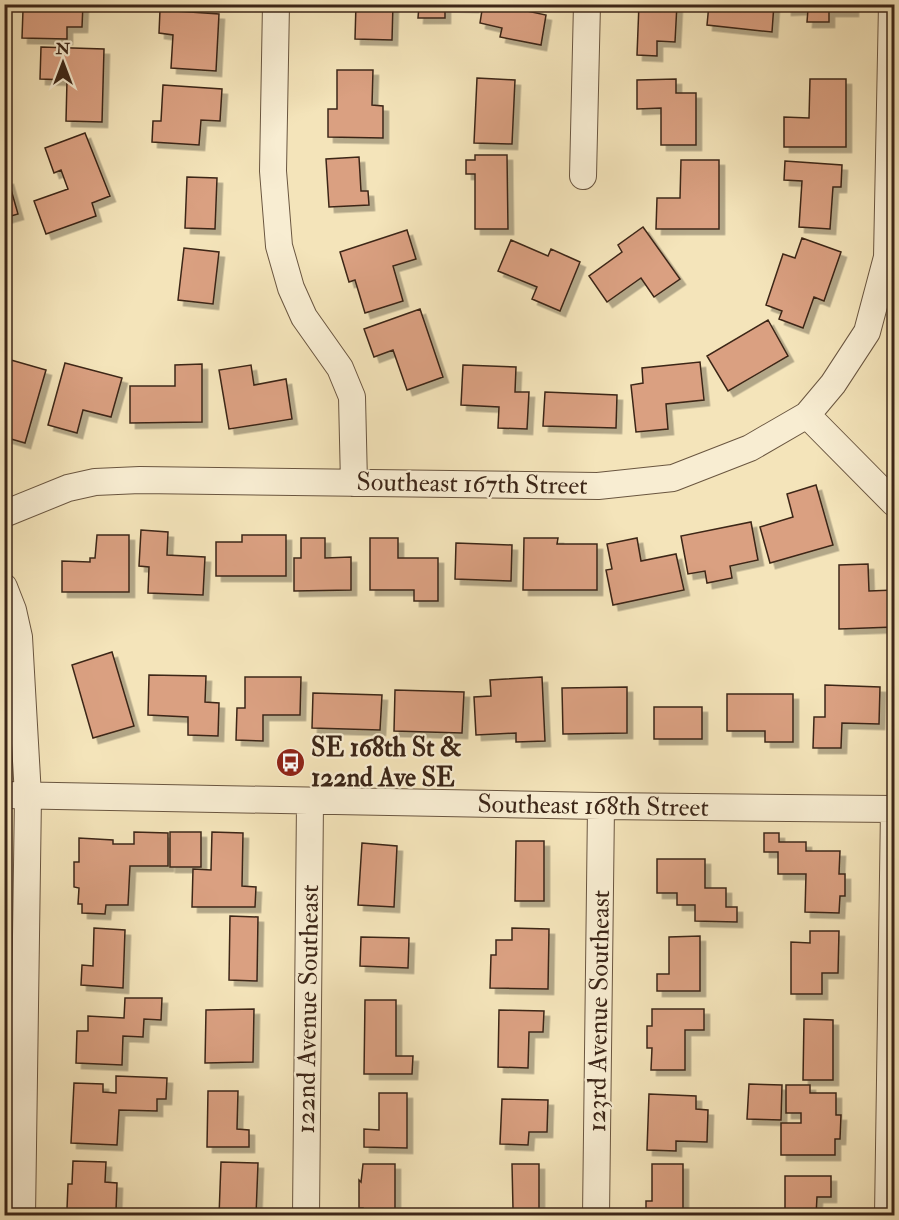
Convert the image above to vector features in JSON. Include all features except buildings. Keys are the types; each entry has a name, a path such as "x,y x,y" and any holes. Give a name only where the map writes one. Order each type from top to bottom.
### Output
{"street":[{"path":"276,4 273,171 279,246 291,288 304,317 340,368 352,397 354,483"},
{"path":"583,176 587,4"},
{"path":"892,4 887,257 867,332 833,384 807,416 894,503"},
{"name":"Southeast 167th Street","path":"4,514 68,488 95,482 140,480 598,486 673,478 750,447 807,416"},
{"path":"4,587 13,609 19,637 16,796 22,1215"},
{"name":"Southeast 168th Street","path":"16,796 894,809"},
{"name":"122nd Avenue Southeast","path":"306,1215 310,802"},
{"name":"123rd Avenue Southeast","path":"596,1215 601,806"},
{"path":"888,1215 894,809"}],"place":[{"name":"SE 168th St & 122nd Ave SE","path":"290,763"}]}
